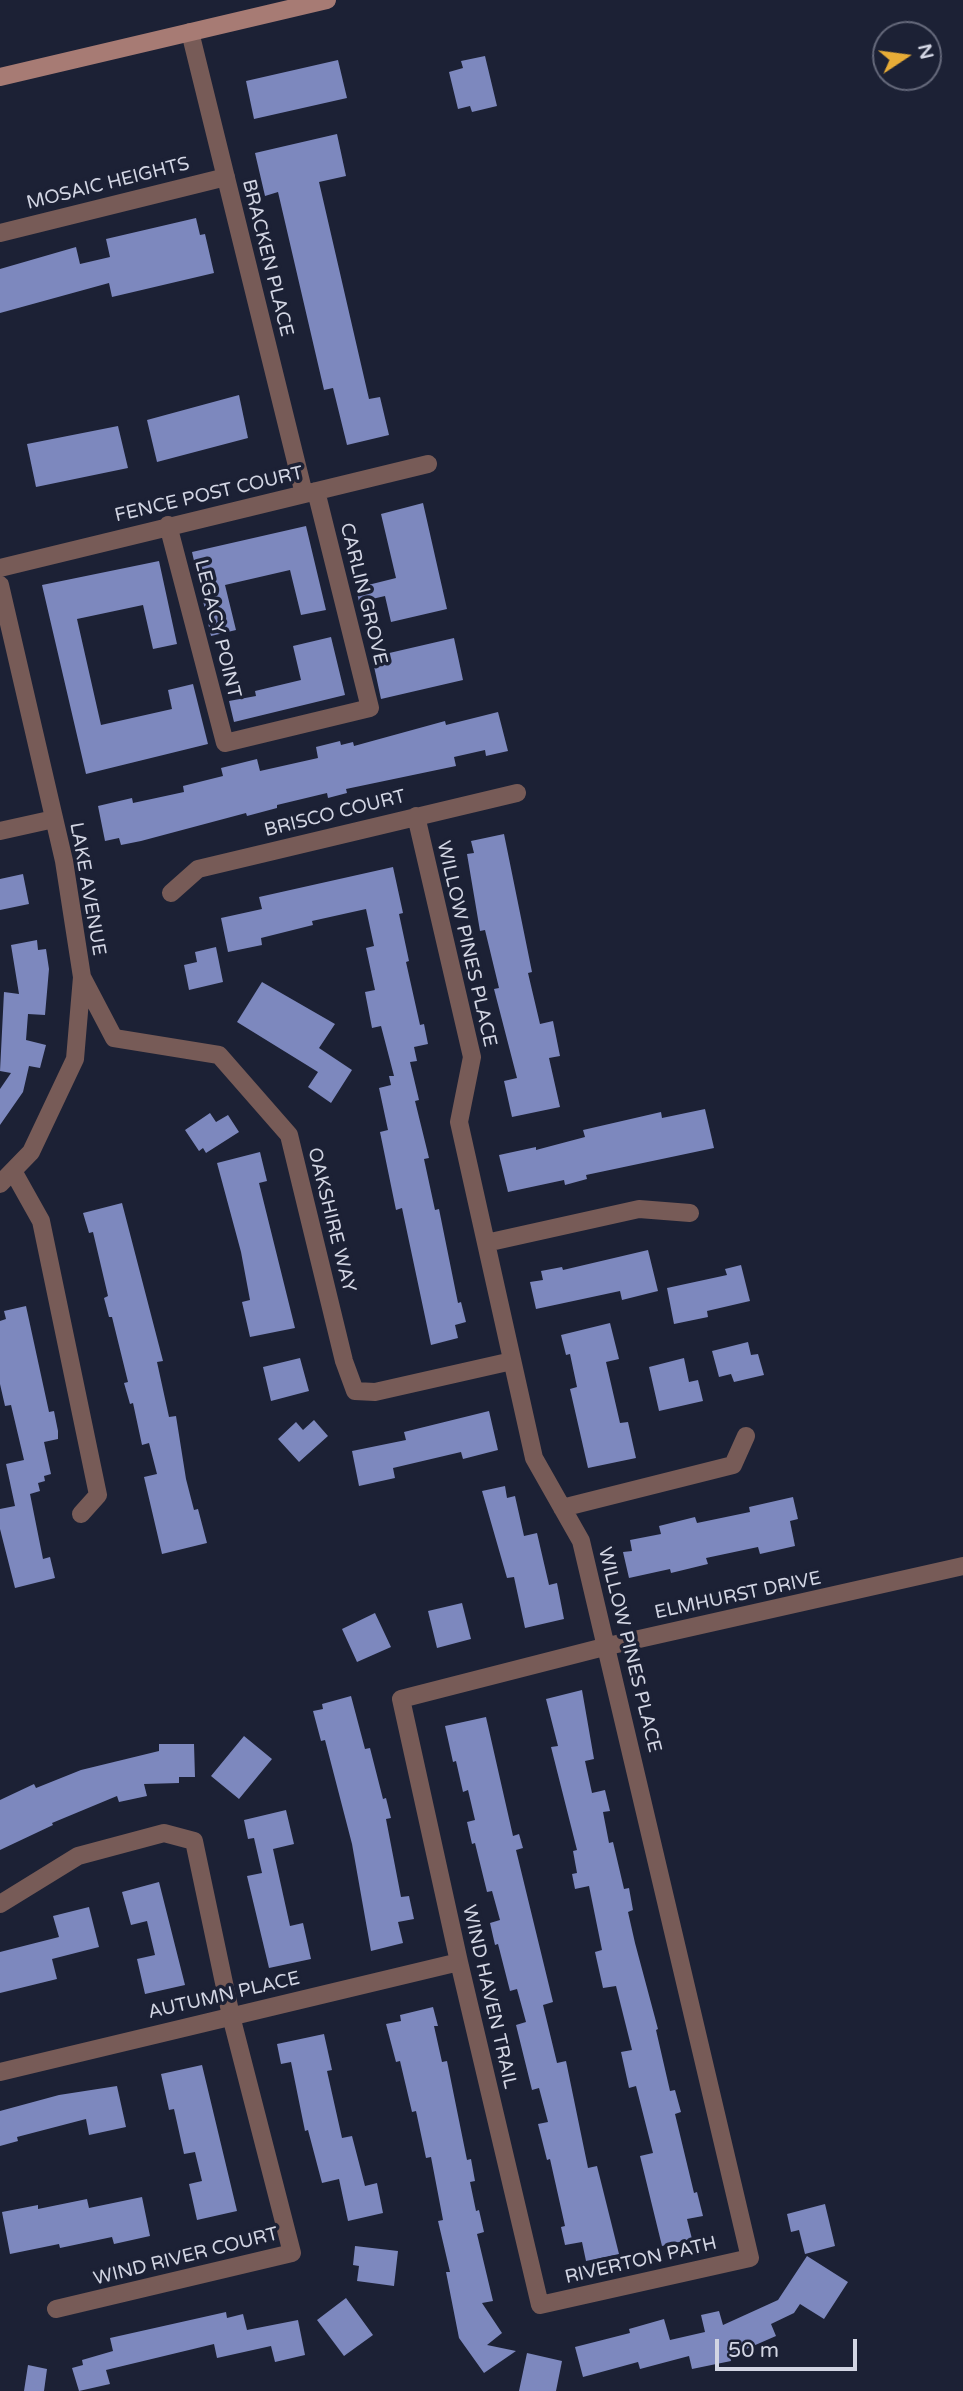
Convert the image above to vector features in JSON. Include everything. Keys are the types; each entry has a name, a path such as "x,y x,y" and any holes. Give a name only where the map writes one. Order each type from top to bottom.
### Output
{"main road":[{"path":"0,77 327,0"}],"street":[{"name":"BRACKEN PLACE","path":"190,32 310,492"},
{"name":"MOSAIC HEIGHTS","path":"0,233 226,177"},
{"name":"FENCE POST COURT","path":"0,568 428,464"},
{"name":"CARLIN GROVE","path":"225,743 370,708 310,492"},
{"name":"LEGACY POINT","path":"168,526 225,743"},
{"name":"LAKE AVENUE","path":"0,585 65,861 82,977 75,1059 31,1153 0,1184"},
{"name":"BRISCO COURT","path":"171,893 198,869 517,793"},
{"name":"WILLOW PINES PLACE","path":"416,816 472,1056 459,1122 534,1458 581,1541 608,1646 750,2258"},
{"path":"0,831 54,819"},
{"name":"OAKSHIRE WAY","path":"82,977 114,1038 219,1055 289,1135 344,1361 355,1391 375,1392 512,1361"},
{"path":"13,1171 41,1221 98,1495 81,1514"},
{"path":"486,1243 639,1209 690,1213"},
{"path":"562,1508 733,1465 746,1436"},
{"name":"ELMHURST DRIVE","path":"401,1699 608,1646 963,1566"},
{"name":"WIND HAVEN TRAIL","path":"401,1699 459,1962 540,2305"},
{"path":"0,1903 78,1856 164,1833 194,1841 232,2016"},
{"name":"AUTUMN PLACE","path":"0,2072 459,1962"},
{"name":"WIND RIVER COURT","path":"57,2309 292,2253 232,2016"},
{"name":"RIVERTON PATH","path":"540,2305 750,2258"}],"building":[{"path":"485,56 497,106 472,112 470,106 458,109 449,72 463,68 461,61"},
{"path":"338,60 347,98 254,119 246,81"},
{"path":"337,134 346,176 319,182 369,399 380,397 389,435 347,445 333,388 324,390 278,192 265,196 255,153"},
{"path":"196,218 200,235 205,234 214,273 112,297 109,283 0,313 0,269 76,247 80,264 110,257 106,239"},
{"path":"239,395 248,438 157,462 147,420"},
{"path":"118,426 128,468 36,487 27,444"},
{"path":"423,503 447,609 391,622 385,596 359,602 356,588 396,578 381,514"},
{"path":"306,526 326,610 301,615 290,570 225,585 236,630 211,636 192,552"},
{"path":"159,561 177,644 153,649 143,605 77,619 101,725 172,709 168,690 193,684 208,744 86,774 42,585"},
{"path":"331,637 345,695 234,722 229,701 256,696 255,691 301,680 293,646"},
{"path":"454,638 463,680 381,699 372,657"},
{"path":"498,712 508,751 486,756 485,750 454,757 456,766 346,789 347,793 328,798 327,793 277,805 277,808 247,816 246,813 141,841 121,845 119,838 105,841 98,806 132,798 133,803 184,792 183,786 223,776 221,768 257,759 260,771 318,758 316,747 340,741 341,745 353,742 354,746 445,721 446,725"},
{"path":"504,834 532,972 528,973 540,1024 553,1021 560,1056 549,1058 560,1107 512,1117 504,1081 517,1078 494,989 499,988 485,930 480,931 467,854 474,853 471,841"},
{"path":"393,867 403,913 399,914 409,961 406,962 420,1025 424,1024 428,1044 414,1047 417,1061 410,1062 419,1100 415,1101 429,1158 424,1159 435,1210 439,1209 458,1303 461,1302 466,1322 455,1325 458,1338 431,1345 402,1208 396,1210 380,1132 388,1130 379,1088 391,1085 389,1076 394,1076 381,1026 372,1028 365,992 375,990 366,948 374,946 366,909 312,921 313,925 261,938 262,945 228,952 221,918 262,909 259,897"},
{"path":"23,874 29,904 0,910 0,879"},
{"path":"37,940 38,950 46,949 49,969 45,1015 28,1014 26,1040 46,1045 40,1068 29,1066 23,1092 0,1125 0,1089 11,1073 0,1071 4,992 19,994 11,945"},
{"path":"216,947 223,982 189,990 184,965 197,962 195,952"},
{"path":"262,982 335,1024 319,1048 352,1070 331,1103 308,1087 318,1072 237,1022"},
{"path":"705,1109 714,1148 586,1175 587,1179 565,1185 564,1180 508,1192 499,1155 536,1147 536,1150 585,1137 583,1130 661,1112 662,1118"},
{"path":"210,1113 216,1122 228,1115 239,1132 206,1153 203,1148 199,1151 185,1130"},
{"path":"260,1152 267,1181 259,1183 295,1328 250,1337 242,1302 250,1300 241,1252 217,1163"},
{"path":"122,1203 163,1361 157,1362 169,1417 176,1416 186,1479 207,1543 162,1554 144,1477 157,1474 149,1443 142,1445 133,1403 130,1404 124,1383 128,1382 112,1317 109,1317 104,1298 108,1296 93,1232 89,1233 83,1213"},
{"path":"648,1250 658,1291 622,1300 620,1291 536,1309 530,1282 543,1280 541,1271 562,1267 563,1270"},
{"path":"741,1265 750,1301 707,1311 708,1317 674,1324 667,1288 727,1275 725,1269"},
{"path":"26,1306 49,1412 54,1411 58,1431 58,1439 44,1442 51,1474 44,1476 45,1481 38,1483 40,1491 30,1494 43,1559 50,1557 55,1578 15,1588 0,1529 0,1509 15,1506 6,1464 24,1460 11,1405 5,1406 0,1384 0,1321 6,1319 4,1311"},
{"path":"610,1323 619,1359 606,1362 620,1423 628,1422 636,1458 588,1468 570,1389 577,1387 570,1354 566,1355 561,1335"},
{"path":"748,1342 751,1355 758,1354 764,1375 734,1382 731,1374 719,1377 712,1351"},
{"path":"300,1358 309,1391 271,1401 263,1367"},
{"path":"684,1358 689,1382 698,1380 703,1401 659,1411 649,1367"},
{"path":"489,1411 498,1450 463,1459 461,1452 393,1468 395,1478 359,1486 352,1451 406,1440 404,1432"},
{"path":"314,1420 328,1436 299,1462 278,1439 296,1422 303,1430"},
{"path":"505,1486 507,1498 515,1496 524,1536 537,1533 549,1585 557,1583 564,1619 525,1628 514,1577 507,1578 482,1491"},
{"path":"793,1497 798,1519 790,1521 795,1546 760,1554 758,1547 706,1558 708,1564 671,1573 670,1569 629,1578 623,1552 632,1551 630,1540 661,1534 659,1526 695,1517 697,1523 750,1512 749,1507"},
{"path":"462,1603 471,1639 437,1648 428,1611"},
{"path":"375,1613 391,1647 357,1662 342,1629"},
{"path":"582,1690 594,1759 585,1761 592,1793 605,1790 610,1811 603,1812 609,1843 613,1842 624,1889 629,1888 633,1910 628,1912 658,2029 656,2030 670,2091 675,2090 681,2112 675,2114 694,2193 697,2192 703,2216 687,2219 692,2239 662,2246 640,2156 653,2153 636,2086 629,2088 621,2052 632,2050 616,1986 603,1988 595,1952 602,1950 589,1886 575,1889 572,1874 577,1873 573,1851 577,1850 551,1747 558,1746 546,1699"},
{"path":"351,1696 365,1749 370,1748 383,1799 386,1798 391,1818 386,1819 401,1897 409,1896 414,1919 398,1922 403,1943 371,1951 352,1844 325,1740 321,1741 313,1711 323,1709 322,1704"},
{"path":"486,1717 513,1836 519,1834 523,1848 516,1850 553,2002 543,2005 557,2063 566,2061 588,2168 597,2166 619,2254 586,2261 582,2242 565,2245 561,2227 565,2226 550,2159 547,2160 538,2124 548,2122 539,2088 532,2090 516,2025 526,2022 517,1989 510,1991 498,1944 495,1945 490,1923 500,1920 492,1891 487,1892 475,1843 472,1844 467,1822 475,1820 468,1790 463,1792 456,1761 453,1762 445,1726"},
{"path":"244,1736 272,1759 239,1799 211,1776"},
{"path":"159,1744 194,1744 195,1777 179,1777 179,1783 144,1784 147,1796 119,1802 117,1796 52,1823 53,1825 0,1850 0,1800 34,1784 36,1788 81,1770 159,1751"},
{"path":"286,1810 294,1844 273,1849 290,1926 303,1923 311,1959 269,1968 247,1876 262,1873 254,1838 248,1839 244,1820"},
{"path":"159,1882 185,1985 145,1994 137,1959 155,1955 147,1921 131,1925 122,1892"},
{"path":"89,1907 99,1947 52,1959 57,1979 0,1993 0,1952 59,1937 53,1916"},
{"path":"433,2007 442,2062 447,2061 467,2160 471,2159 475,2181 470,2182 484,2232 477,2234 493,2301 482,2303 502,2333 487,2345 516,2351 484,2373 459,2338 446,2272 450,2272 438,2221 443,2220 431,2157 426,2158 416,2111 412,2112 400,2061 396,2062 386,2024 401,2021 400,2015"},
{"path":"324,2034 332,2070 327,2071 342,2138 352,2136 365,2186 377,2183 383,2213 348,2221 339,2179 322,2183 308,2130 305,2131 291,2062 281,2064 277,2044"},
{"path":"202,2065 237,2211 197,2220 189,2184 202,2181 195,2152 184,2154 174,2109 169,2110 161,2074"},
{"path":"117,2086 126,2127 89,2135 86,2119 17,2137 18,2141 0,2146 0,2111 59,2095"},
{"path":"142,2197 150,2236 114,2244 112,2237 60,2248 59,2244 10,2254 2,2212 38,2205 38,2209 87,2199 89,2208"},
{"path":"825,2204 835,2246 805,2254 799,2230 791,2232 787,2214"},
{"path":"355,2246 398,2251 394,2286 357,2281 359,2266 353,2265"},
{"path":"807,2256 848,2282 824,2319 800,2304 794,2313 771,2324 776,2336 730,2356 731,2361 692,2369 689,2356 640,2369 638,2362 583,2377 575,2347 630,2333 629,2329 664,2319 670,2340 705,2332 701,2315 719,2311 723,2325 778,2300"},
{"path":"346,2298 373,2335 344,2356 317,2320"},
{"path":"226,2312 227,2318 243,2314 247,2330 298,2320 305,2355 275,2362 271,2346 217,2358 214,2344 106,2370 110,2384 79,2391 72,2368 83,2365 82,2360 113,2351 110,2338"},
{"path":"527,2353 562,2361 556,2391 519,2391"},
{"path":"28,2365 47,2369 44,2391 24,2391"}]}
